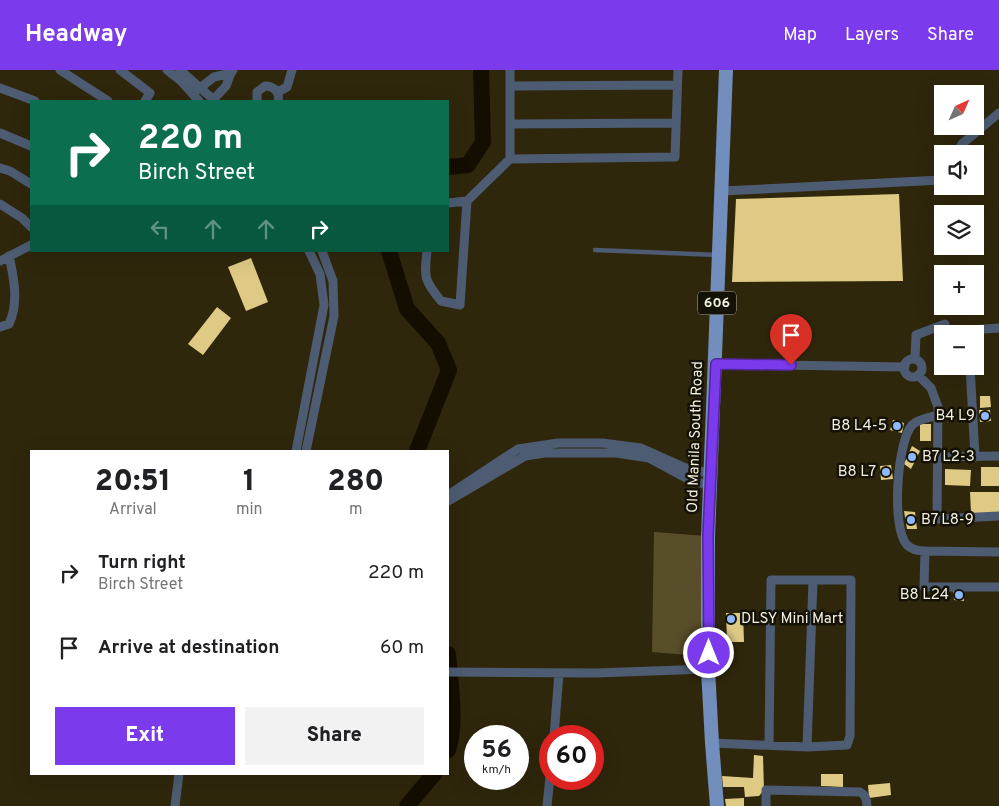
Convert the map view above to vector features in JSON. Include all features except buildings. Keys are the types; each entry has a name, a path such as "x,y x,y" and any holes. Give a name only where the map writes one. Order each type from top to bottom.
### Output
{"main road":[{"name":"Old Manila South Road","path":"717,806 708,669 708,536 726,70"}],"street":[{"path":"60,70 106,100"},
{"path":"120,70 150,93 146,100"},
{"path":"167,70 181,81 197,99"},
{"path":"180,70 212,100"},
{"path":"257,100 257,92 265,86 275,88 278,97 287,87 292,70"},
{"path":"510,70 510,159"},
{"path":"449,202 467,201 510,159 675,157 678,70"},
{"path":"197,99 200,87 214,77 232,72"},
{"path":"214,100 226,86 232,72"},
{"path":"510,86 677,85"},
{"path":"0,88 31,100"},
{"path":"961,145 999,112"},
{"path":"510,124 676,123"},
{"path":"0,134 30,146"},
{"path":"0,168 10,171 30,183"},
{"path":"722,191 934,180"},
{"path":"427,252 425,275 428,284 441,301 460,305 467,201"},
{"path":"0,204 22,218 30,226"},
{"path":"0,261 30,246"},
{"path":"296,450 324,305 320,274 309,252"},
{"path":"306,450 334,316 333,281 322,252"},
{"path":"0,327 9,324 13,317 15,292 10,256"},
{"path":"915,359 916,335 945,324"},
{"path":"984,330 999,328"},
{"path":"904,367 909,360 915,359 922,366 922,370 918,375"},
{"path":"716,364 904,367"},
{"path":"904,367 909,375 918,375 931,388 938,408 937,519 999,516"},
{"path":"970,375 974,457"},
{"path":"309,379 320,382"},
{"path":"937,415 912,425 898,466 900,530 903,540 914,550 999,552"},
{"path":"449,494 518,449 558,443 602,443 641,448 711,480"},
{"path":"449,500 525,456 545,453 616,454 649,458 686,478 711,480"},
{"path":"937,457 999,456"},
{"path":"925,551 924,587 999,587"},
{"path":"712,743 769,745 807,746 847,744 850,736 851,580 771,580 769,745"},
{"path":"807,746 814,581"},
{"path":"449,672 559,673 708,669"},
{"path":"555,725 559,673"},
{"path":"175,806 179,775"},
{"path":"547,806 549,790"},
{"path":"766,806 766,790 860,792 864,794 867,806"}],"lane":[{"path":"595,250 719,256"}],"shaded area":[{"path":"654,532 706,536 700,656 652,652"}],"waterway":[{"path":"449,167 468,165 483,142 481,70"},
{"path":"389,252 407,309 438,343 449,370 417,450"},
{"path":"449,666 452,716 449,747"},
{"path":"407,806 433,775"}],"place":[{"name":"B4 L9","path":"985,416"},
{"name":"B8 L4-5","path":"897,426"},
{"name":"B7 L2-3","path":"912,457"},
{"name":"B8 L7","path":"886,472"},
{"name":"B7 L8-9","path":"911,520"},
{"name":"B8 L24","path":"959,595"},
{"name":"DLSY Mini Mart","path":"731,619"}],"route":[{"path":"709,653 708,536 716,364 791,365"}]}
